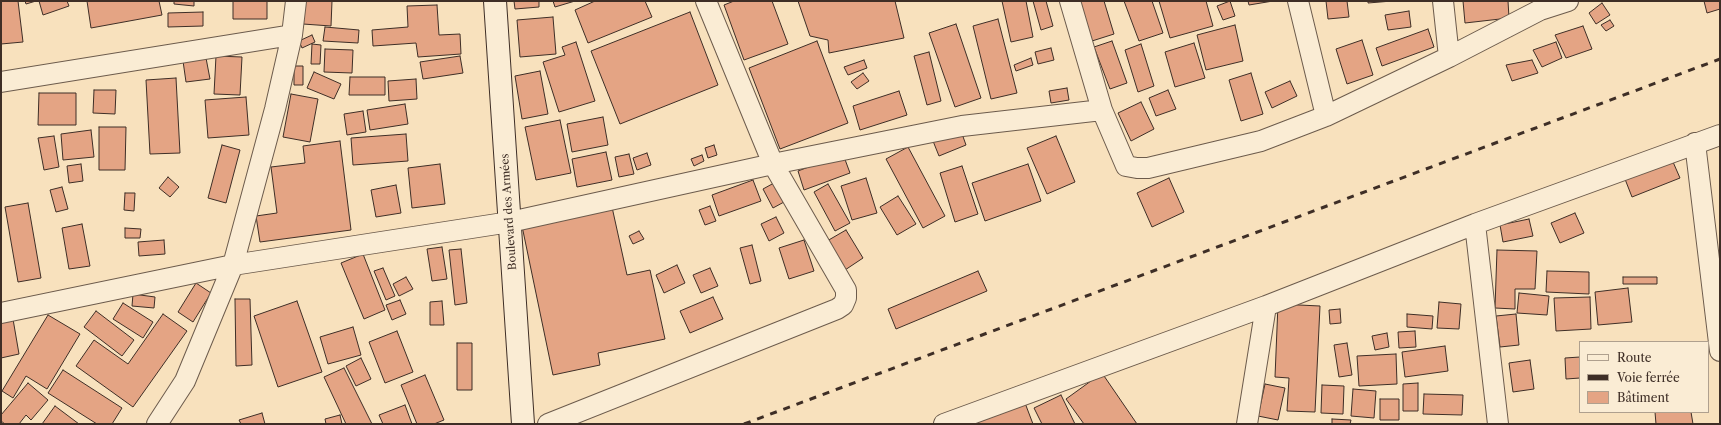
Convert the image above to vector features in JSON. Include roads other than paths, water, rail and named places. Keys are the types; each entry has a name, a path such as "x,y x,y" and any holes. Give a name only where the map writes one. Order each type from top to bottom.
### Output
{"main road":[{"name":"Boulevard des Armées","path":"495,1 523,424"}],"street":[{"path":"157,424 185,381 233,266 275,109 292,35 296,1"},
{"path":"1070,1 1102,110 1126,166 1137,168 1148,168 1261,141 1326,116 1448,57 1540,10 1568,1"},
{"path":"1298,1 1326,116"},
{"path":"1442,1 1448,57"},
{"path":"548,424 837,309 843,305 846,298 846,290 773,164 708,2"},
{"path":"1,82 292,35"},
{"path":"1,313 233,266 510,222 773,164 962,126 1102,110"},
{"path":"944,424 1266,306 1475,224 1720,135"},
{"path":"1695,143 1720,351"},
{"path":"1475,224 1498,424"},
{"path":"1247,424 1266,306"}],"railway":[{"path":"744,424 1720,59"}]}
